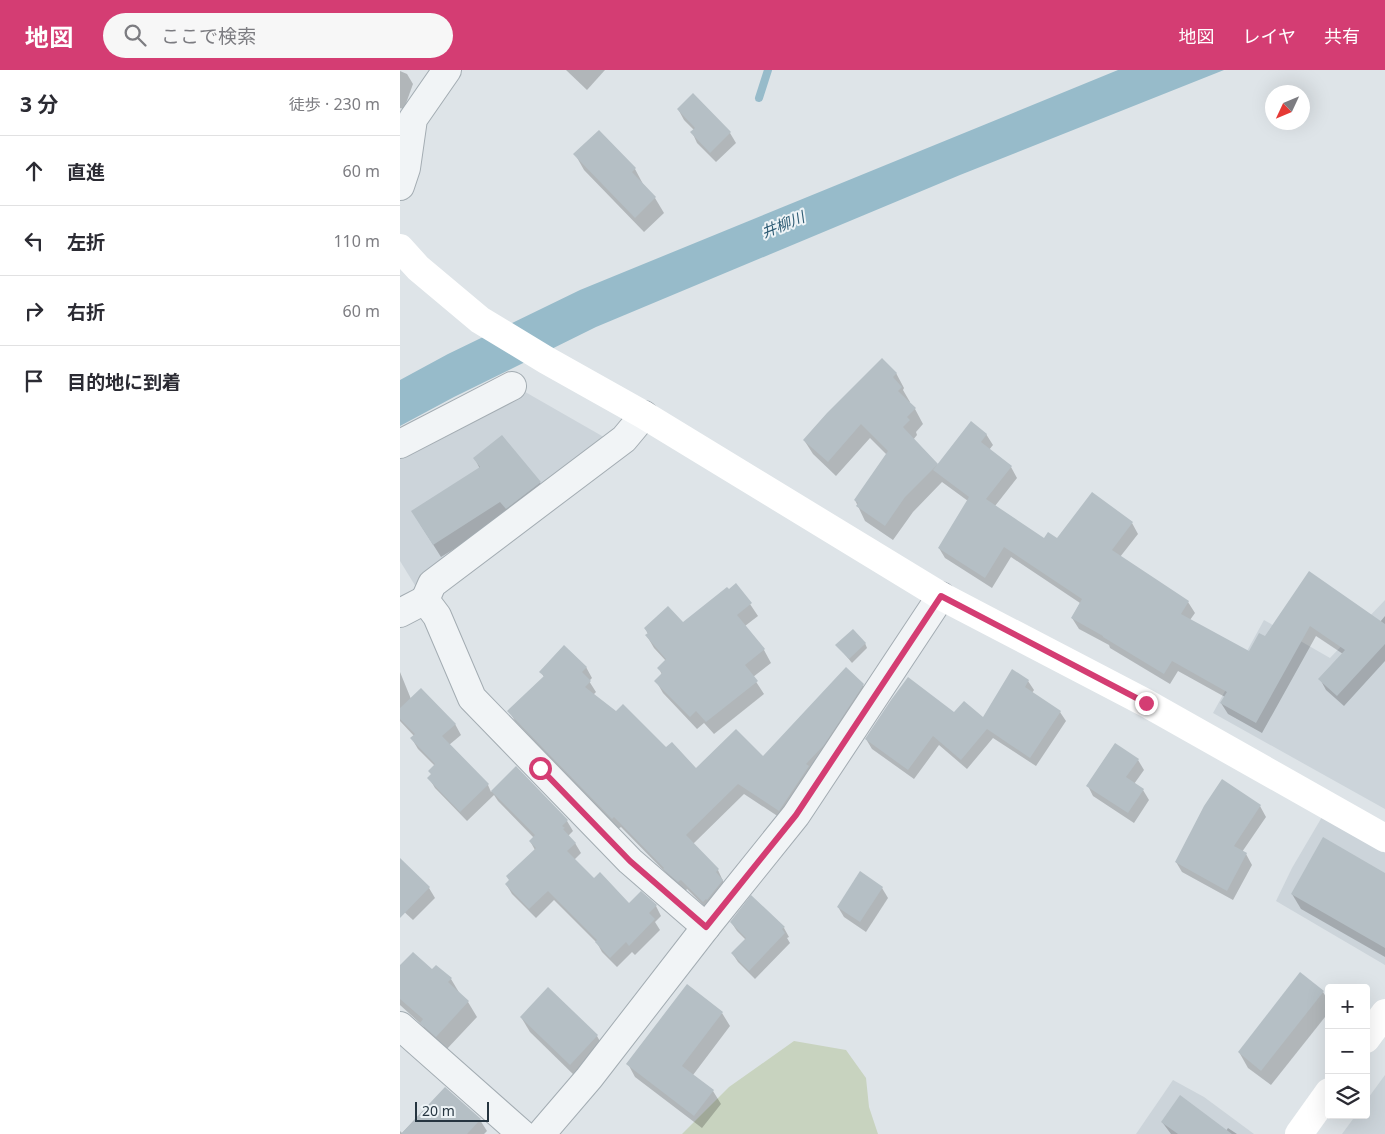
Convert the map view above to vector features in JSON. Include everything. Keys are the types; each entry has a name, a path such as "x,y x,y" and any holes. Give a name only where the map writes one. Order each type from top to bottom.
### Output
{"street":[{"path":"400,186 406,168 413,119 447,70"},
{"path":"400,248 418,268 480,320 546,360 644,415 941,596 1146,703 1385,838"},
{"path":"400,444 512,386"},
{"path":"400,613 425,600 432,584 624,439 644,415"},
{"path":"541,1134 589,1078 796,815 941,596"},
{"path":"425,600 437,616 472,698 630,861 706,927"},
{"path":"1370,1034 1385,1013"},
{"path":"400,1026 522,1134"},
{"path":"1299,1134 1325,1098"}],"shaded area":[{"path":"520,389 609,440 416,587 400,561 400,451"},
{"path":"1385,600 1385,809 1213,713 1264,620 1330,658"},
{"path":"1322,817 1385,853 1385,965 1276,901 1292,868"},
{"path":"1385,1075 1385,1134 1342,1134 1353,1119 1370,1119 1370,1096"},
{"path":"1173,1080 1204,1097 1254,1134 1136,1134"}],"green space":[{"path":"794,1041 846,1050 866,1078 869,1107 878,1134 682,1134 729,1087"}],"water":[{"name":"井柳川","path":"1118,70 1224,70 960,175 596,327 454,397 400,426 400,380 448,354 580,290"}],"building":[{"path":"693,93 731,132 710,153 690,132 695,128 677,109"},
{"path":"599,130 636,168 632,172 656,197 635,218 573,154"},
{"path":"882,358 897,373 893,377 902,387 898,391 916,408 907,417 910,420 903,427 938,464 905,497 885,526 856,506 858,503 854,500 888,451 861,424 828,462 803,440"},
{"path":"971,421 987,434 981,442 1012,466 986,499 1044,538 1048,532 1057,538 1092,492 1133,522 1112,550 1189,601 1181,614 1249,651 1259,633 1265,636 1309,571 1385,624 1385,644 1337,696 1318,679 1345,650 1310,626 1256,723 1220,703 1227,692 1172,661 1164,674 1071,618 1082,599 1004,547 985,578 938,548 969,497 933,470"},
{"path":"502,435 541,482 506,509 500,502 433,545 411,511 480,467 473,458"},
{"path":"736,583 752,603 737,615 765,649 745,665 758,681 706,722 696,711 690,717 654,681 662,673 657,668 666,659 645,635 648,633 644,628 668,606 683,622 727,587 729,589"},
{"path":"853,629 866,643 849,659 835,645"},
{"path":"564,645 587,667 582,672 591,681 585,687 616,711 623,704 666,747 672,742 696,768 736,729 763,756 846,667 864,684 824,745 806,764 809,766 779,811 738,784 686,835 719,869 716,872 723,880 707,900 703,902 681,880 678,882 663,869 614,817 612,819 507,711 544,676 539,672"},
{"path":"1012,669 1029,680 1025,687 1061,711 1030,758 987,729 961,760 933,736 908,770 865,739 908,677 954,712 964,701 983,717"},
{"path":"421,688 456,724 442,736 489,784 460,812 427,778 431,774 428,771 435,764 410,738 415,734 400,719 400,708"},
{"path":"1115,743 1139,759 1126,777 1144,789 1128,813 1086,786"},
{"path":"516,766 568,820 562,826 565,828 563,829 576,843 567,851 594,878 600,872 629,903 641,891 657,905 649,913 655,919 629,946 626,942 610,958 595,942 597,940 548,891 529,909 505,884 509,880 506,876 536,848 529,841 535,835 491,791"},
{"path":"1222,779 1261,805 1234,846 1247,853 1227,891 1175,862 1204,806"},
{"path":"1323,837 1385,873 1385,948 1291,894"},
{"path":"400,858 430,887 400,918"},
{"path":"860,871 883,887 860,922 837,907"},
{"path":"751,895 785,927 782,929 785,933 749,971 731,953 746,938 730,922"},
{"path":"413,952 432,969 436,965 452,978 448,982 469,1001 436,1037 420,1023 423,1019 400,999 400,965"},
{"path":"1300,972 1324,991 1261,1071 1238,1052"},
{"path":"687,984 723,1012 682,1066 714,1090 694,1116 626,1064"},
{"path":"548,987 598,1035 570,1065 520,1017"},
{"path":"445,1087 481,1119 467,1134 401,1134"},
{"path":"1180,1095 1232,1134 1178,1134 1161,1122"}],"waterway":[{"path":"759,98 768,70"}],"route":[{"path":"540,768 630,861 706,927 796,815 941,596 1146,703"}]}
